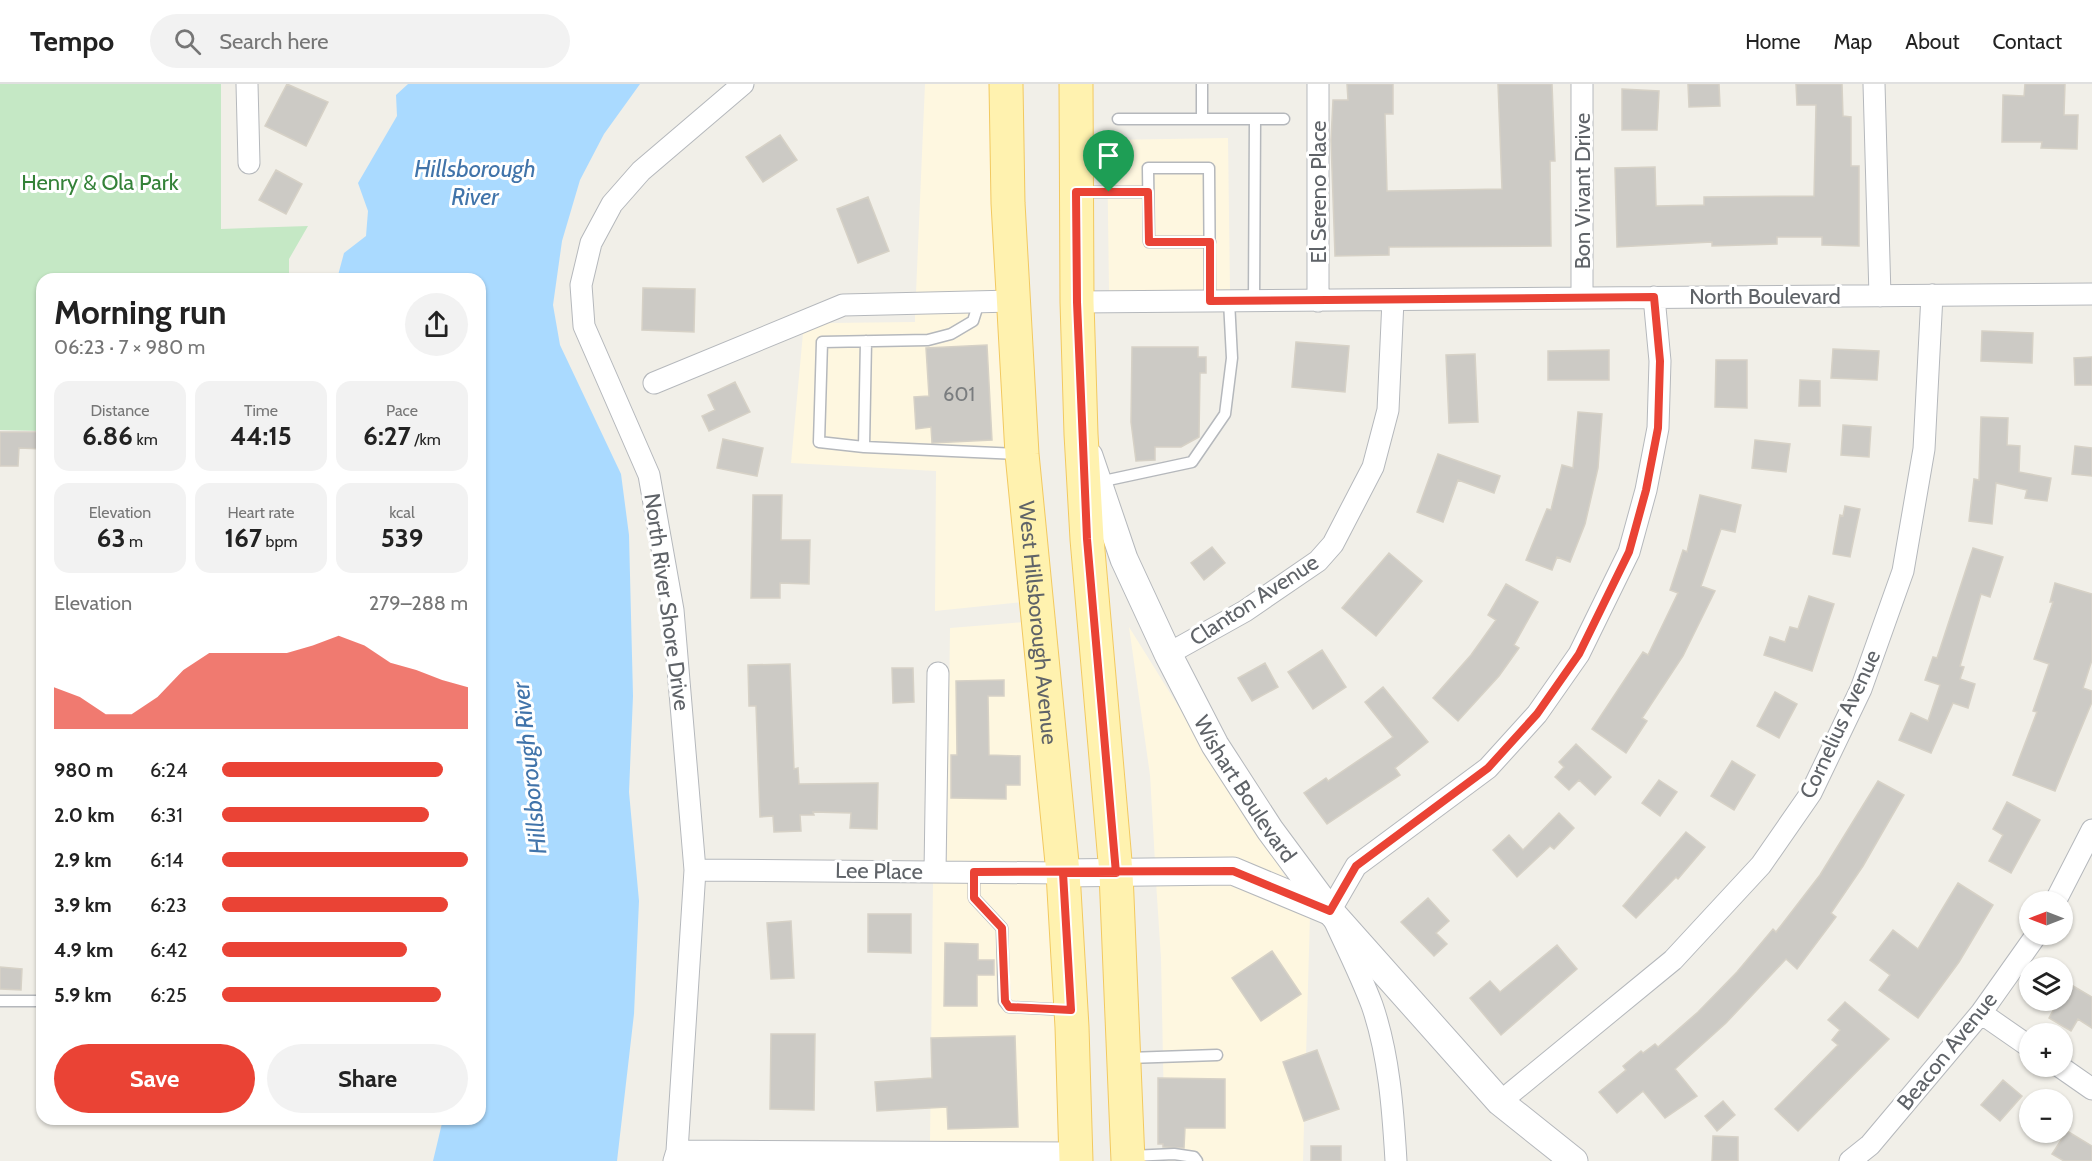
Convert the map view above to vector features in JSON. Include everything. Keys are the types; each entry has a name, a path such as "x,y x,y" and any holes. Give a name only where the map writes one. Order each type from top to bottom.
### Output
{"main road":[{"name":"West Hillsborough Avenue","path":"1006,84 1008,203 1022,454 1063,873 1076,1157"},
{"path":"1076,84 1077,302 1081,434 1087,539 1116,873 1128,1158"}],"street":[{"path":"247,84 249,163"},
{"name":"North River Shore Drive","path":"675,1156 695,870 673,610 649,475 584,326 581,285 591,243 612,204 641,171 743,84"},
{"name":"El Sereno Place","path":"1318,84 1318,301"},
{"name":"Bon Vivant Drive","path":"1582,84 1582,298"},
{"path":"1874,84 1880,296"},
{"name":"North Boulevard","path":"1077,302 2092,294"},
{"name":"Cornelius Avenue","path":"1500,1102 1673,960 1761,866 1811,793 1861,689 1903,571 1924,449 1932,295"},
{"path":"1330,911 1356,866 1488,768 1537,714 1579,654 1629,552 1646,490 1658,428 1660,361 1654,297"},
{"name":"Clanton Avenue","path":"1168,654 1245,611 1318,561 1333,544 1373,467 1388,410 1393,300"},
{"path":"654,383 843,305 1013,301"},
{"name":"Wishart Boulevard","path":"1081,434 1124,560 1168,654 1215,745 1270,830 1330,911 1500,1102 1574,1161"},
{"path":"935,872 938,673"},
{"path":"2061,891 2092,830"},
{"name":"Lee Place","path":"695,870 1063,873"},
{"path":"1063,873 1233,871 1330,911 1372,1005 1393,1113 1396,1161"},
{"name":"Beacon Avenue","path":"1850,1161 1870,1145 1981,1013 2029,945"},
{"path":"1981,1013 2019,1039"},
{"path":"2073,1076 2092,1089"},
{"path":"675,1156 1076,1157"}],"lane":[{"path":"1202,84 1202,119"},
{"path":"1118,119 1284,119"},
{"path":"1254,301 1255,119"},
{"path":"1098,482 1191,462 1225,414 1232,358 1219,301 1210,242 1209,168 1148,168 1149,242 1210,242"},
{"path":"1076,192 1148,192"},
{"path":"979,302 973,321 951,334 928,340 822,342 819,442 864,447 1022,454"},
{"path":"864,447 866,341"},
{"path":"974,872 974,898 1002,928 1005,1001 1009,1007 1071,1010"},
{"path":"0,1001 36,1001"},
{"path":"1125,1058 1217,1055"},
{"path":"1128,1158 1174,1154 1194,1157 1197,1161"}],"shaded area":[{"path":"925,84 990,84 1000,291 916,293"},
{"path":"1228,138 1230,291 1109,291 1107,140"},
{"path":"1001,312 1023,602 935,611 936,471 791,463 803,333 828,323 915,322 915,314"},
{"path":"1024,622 1045,863 947,861 950,628"},
{"path":"1129,627 1288,881 1155,862 1150,775"},
{"path":"1231,881 1310,916 1303,1161 1165,1161 1161,958 1156,882"},
{"path":"933,882 1047,883 1054,960 1061,1143 930,1142"}],"green space":[{"name":"Henry & Ola Park","path":"0,84 221,84 221,229 308,226 289,259 289,273 36,273 36,431 0,430"}],"water":[{"name":"Hillsborough River","path":"408,84 640,84 604,134 580,180 562,241 553,305 560,345 621,474 629,535 633,696 629,792 639,901 634,1014 617,1161 433,1161 442,1125 486,1125 486,273 339,273 344,253 366,236 368,211 358,183 397,116 396,95"}],"building":[{"path":"287,84 328,102 306,146 265,126"},
{"path":"1347,84 1393,84 1393,114 1385,114 1387,191 1502,189 1498,84 1552,84 1555,161 1550,161 1551,246 1389,247 1389,255 1335,256 1331,140 1333,100 1348,100"},
{"path":"1688,84 1719,84 1720,106 1689,107"},
{"path":"1796,84 1842,84 1843,116 1851,117 1851,166 1859,166 1859,246 1822,245 1822,237 1777,237 1777,244 1712,246 1712,242 1617,247 1615,168 1655,167 1656,206 1704,205 1704,197 1814,196 1816,105 1797,105"},
{"path":"2025,84 2065,84 2064,115 2078,115 2077,149 2041,148 2042,142 2002,142 2003,95 2024,96"},
{"path":"1622,89 1659,91 1657,130 1622,130"},
{"path":"780,135 797,160 763,182 746,157"},
{"path":"276,170 302,184 286,214 259,200"},
{"path":"868,197 889,251 858,263 837,209"},
{"path":"643,288 695,289 694,332 642,330"},
{"path":"1982,331 2033,333 2032,363 1981,361"},
{"path":"1296,342 1349,346 1345,392 1292,387"},
{"path":"987,345 992,440 932,443 931,427 916,429 914,397 929,396 926,348"},
{"path":"1132,347 1198,347 1198,357 1206,357 1206,373 1200,373 1199,437 1181,447 1155,447 1155,460 1136,461 1131,422"},
{"path":"1833,349 1879,351 1877,380 1831,378"},
{"path":"1609,350 1609,380 1548,380 1548,351"},
{"path":"1475,354 1478,422 1449,423 1446,355"},
{"path":"2092,357 2092,385 2075,385 2074,358"},
{"path":"1716,360 1747,360 1747,408 1715,407"},
{"path":"1800,380 1820,381 1820,406 1799,406"},
{"path":"735,382 750,412 709,431 702,416 715,410 708,395"},
{"path":"1578,412 1602,414 1598,468 1585,524 1570,562 1557,557 1552,570 1526,560 1547,509 1551,510 1562,465 1573,468"},
{"path":"1981,417 2008,418 2007,445 2020,446 2019,472 2051,478 2047,501 2025,498 2027,490 1996,483 1992,524 1969,521 1974,479 1979,480"},
{"path":"1843,425 1871,427 1869,457 1841,455"},
{"path":"0,432 36,432 36,449 19,448 18,466 0,466"},
{"path":"723,439 763,448 757,476 717,468"},
{"path":"1755,440 1790,444 1786,472 1752,468"},
{"path":"2075,446 2092,448 2092,476 2072,474"},
{"path":"1438,454 1500,476 1494,493 1458,480 1443,522 1417,512"},
{"path":"753,495 782,495 781,540 810,540 809,584 780,583 780,598 751,598"},
{"path":"1700,495 1741,505 1735,532 1721,529 1701,586 1715,591 1683,656 1642,718 1647,721 1626,753 1592,729 1643,652 1648,655 1678,593 1670,590 1683,550 1687,552"},
{"path":"1845,506 1860,509 1850,557 1833,554 1840,515 1843,516"},
{"path":"1212,547 1225,563 1204,580 1191,563"},
{"path":"1973,548 2003,557 1990,597 1981,594 1960,666 1964,667 1960,679 1975,684 1968,708 1953,703 1931,753 1899,740 1911,713 1928,721 1940,685 1925,680 1933,657 1937,658"},
{"path":"1389,553 1422,581 1376,636 1342,608"},
{"path":"2055,583 2092,594 2092,660 2083,688 2092,691 2092,702 2055,791 2013,775 2037,712 2033,711 2049,664 2034,659 2053,602 2050,602"},
{"path":"1506,584 1538,602 1514,645 1519,648 1499,676 1458,721 1433,698 1471,655 1496,620 1488,615"},
{"path":"1809,596 1834,604 1812,671 1764,655 1770,637 1785,642 1790,627 1798,629"},
{"path":"1322,650 1346,687 1313,709 1288,672"},
{"path":"1265,663 1278,687 1252,701 1238,678"},
{"path":"790,664 794,769 798,768 799,784 878,783 877,829 850,828 851,813 813,812 814,815 800,815 801,831 774,832 773,816 760,817 756,706 749,706 748,665"},
{"path":"892,668 913,668 914,702 893,703"},
{"path":"1004,680 1004,696 988,696 989,755 1020,756 1020,785 1006,785 1006,799 951,798 951,755 957,755 956,681"},
{"path":"1383,687 1428,742 1395,768 1400,775 1327,824 1304,793 1326,778 1328,781 1393,737 1365,702"},
{"path":"1775,692 1797,704 1779,738 1757,726"},
{"path":"1576,744 1611,777 1595,795 1579,780 1569,790 1555,777 1564,767 1559,762"},
{"path":"1732,761 1755,775 1734,810 1711,796"},
{"path":"1659,780 1677,792 1660,816 1642,803"},
{"path":"1878,781 1904,795 1863,866 1831,913 1836,917 1797,969 1786,959 1726,1023 1675,1069 1697,1096 1665,1118 1643,1091 1617,1113 1599,1092 1626,1070 1623,1066 1641,1051 1643,1053 1655,1044 1658,1047 1698,1012 1737,972 1773,929 1776,932 1820,875"},
{"path":"2007,802 2040,820 2011,873 1989,861 2003,835 1993,829"},
{"path":"1559,813 1574,828 1554,849 1550,846 1517,877 1493,850 1509,835 1523,850"},
{"path":"1686,832 1705,847 1678,879 1676,877 1636,918 1623,906"},
{"path":"1958,883 1993,905 1959,962 1918,1018 1879,990 1890,975 1870,960 1893,930 1918,949"},
{"path":"1428,898 1449,921 1436,933 1447,944 1434,956 1401,922"},
{"path":"868,914 911,914 911,953 868,952"},
{"path":"791,921 794,978 771,979 767,923"},
{"path":"945,943 978,944 978,960 994,960 994,975 977,975 977,1006 944,1006"},
{"path":"1557,945 1577,969 1501,1035 1470,998 1490,981 1500,992"},
{"path":"1272,951 1301,994 1261,1021 1232,978"},
{"path":"0,967 22,969 21,990 0,989"},
{"path":"2073,986 2092,997 2092,1028 2078,1019 2073,1028 2073,1023 2057,1023 2049,1018 2053,1011 2073,1011"},
{"path":"1845,1002 1889,1039 1798,1131 1775,1109 1838,1045 1832,1040 1840,1030 1828,1020"},
{"path":"771,1034 815,1034 814,1110 770,1109"},
{"path":"1015,1036 1018,1127 948,1129 947,1107 877,1111 875,1082 932,1078 931,1038"},
{"path":"1317,1050 1339,1109 1304,1121 1283,1062"},
{"path":"1158,1078 1225,1079 1225,1128 1185,1128 1184,1148 1163,1147 1163,1144 1158,1144"},
{"path":"2003,1080 2019,1093 2019,1099 2000,1121 1981,1105"},
{"path":"1723,1101 1735,1115 1717,1131 1705,1116"},
{"path":"2073,1135 2092,1146 2092,1161 2064,1161 2052,1154 2059,1143 2073,1143"},
{"path":"1713,1136 1738,1137 1738,1161 1712,1161"},
{"path":"1311,1146 1341,1146 1341,1161 1311,1161"}],"route":[{"path":"1109,192 1076,192 1077,302 1087,539 1116,873 1063,873 1071,1010 1009,1007 1005,1001 1002,928 974,898 974,872 1116,873 1233,871 1330,911 1356,866 1488,768 1537,714 1579,654 1629,552 1646,490 1658,428 1660,361 1654,297 1210,301 1210,242 1149,242 1148,192 1109,192"}]}
